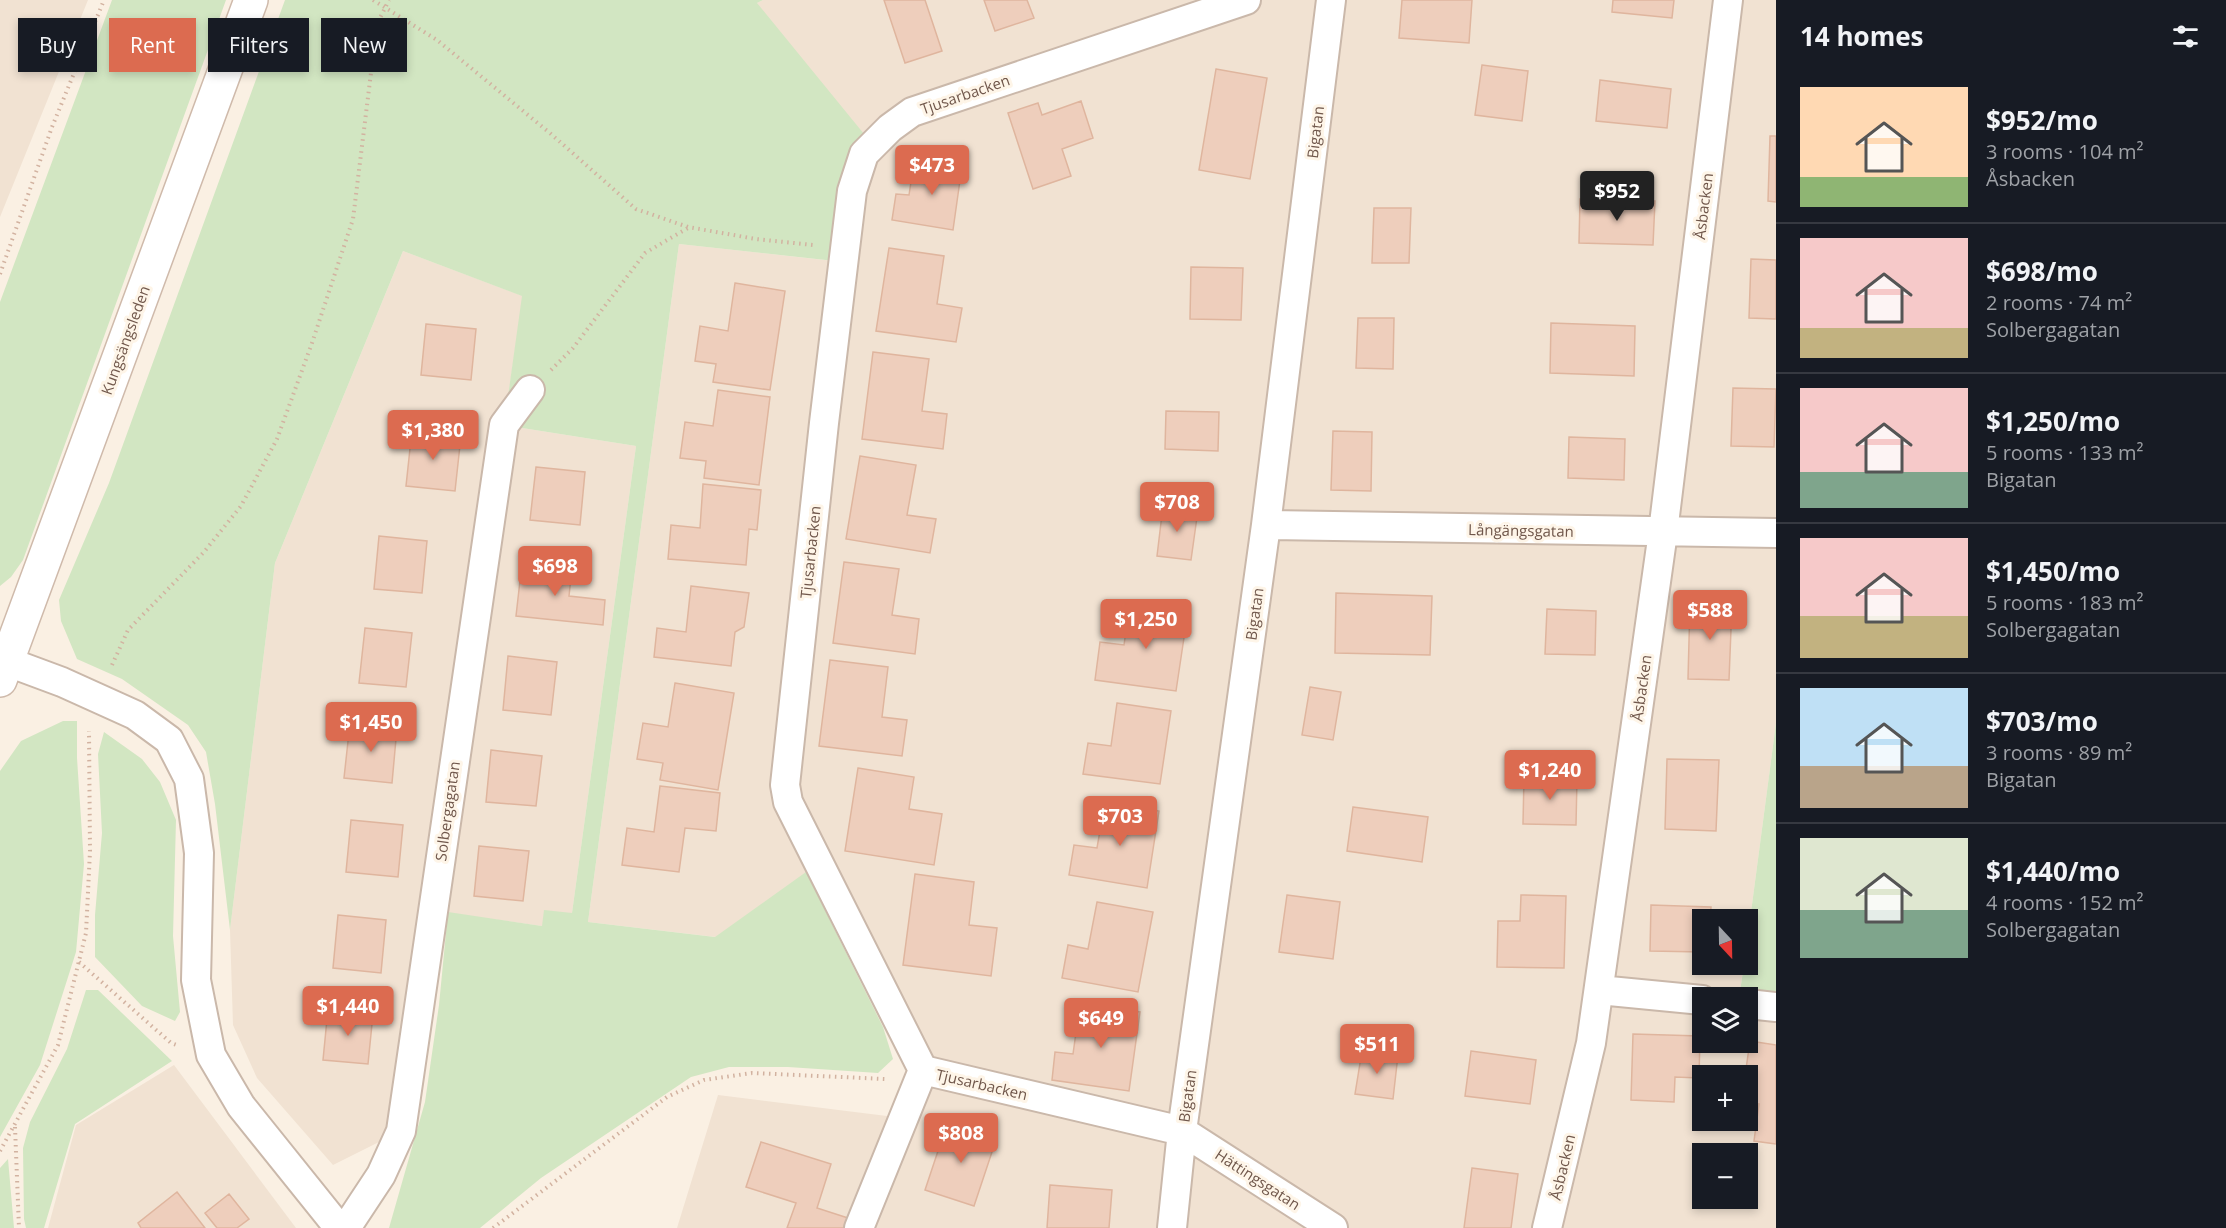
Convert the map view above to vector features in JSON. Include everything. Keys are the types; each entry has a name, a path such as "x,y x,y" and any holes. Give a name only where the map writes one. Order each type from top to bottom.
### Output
{"main road":[{"name":"Kungsängsleden","path":"2,667 251,0"}],"street":[{"name":"Tjusarbacken","path":"1182,1131 924,1070 788,802 785,785 824,423 852,191 864,154 890,128 912,112 1246,0"},
{"name":"Bigatan","path":"1172,1228 1182,1131 1266,525 1331,0"},
{"name":"Åsbacken","path":"1547,1228 1591,1043 1599,990 1663,532 1728,0"},
{"name":"Solbergagatan","path":"346,1228 381,1175 401,1131 504,425 530,390"},
{"name":"Långängsgatan","path":"1266,525 1776,533"},
{"path":"2,667 62,682 135,715 169,740 189,779 197,843 196,980 211,1055 241,1106 339,1228"},
{"path":"1599,990 1692,999"},
{"path":"1758,1005 1776,1007"},
{"path":"859,1228 924,1070"},
{"name":"Hättingsgatan","path":"1182,1131 1333,1228"}],"path":[{"path":"0,274 52,127 104,0"},
{"path":"373,0 386,6 437,40 636,209 688,227 756,239 845,248"},
{"path":"112,665 128,630 204,552 241,506 277,440 353,219 377,24 389,0"},
{"path":"530,390 573,348 645,253 688,227"},
{"path":"0,1151 58,1045 86,933 90,851 89,731"},
{"path":"79,962 171,1043 211,1055"},
{"path":"493,1228 667,1097 704,1080 752,1073 888,1079 924,1070"},
{"path":"15,1125 20,1228"}],"shaded area":[{"path":"0,0 88,0 81,18 18,18 18,72 59,72 0,217"},
{"path":"763,0 1776,0 1776,723 1751,909 1692,909 1692,975 1742,975 1741,987 1692,987 1692,1053 1758,1053 1758,1005 1776,1007 1776,1228 677,1228 718,1095 903,1118 923,1070 820,863 716,937 588,922 679,244 843,262 757,3"},
{"path":"403,251 523,296 504,425 636,446 572,913 542,926 433,911 401,1131 333,1165 257,1078 233,1025 230,930 275,563"},
{"path":"174,1065 296,1228 48,1228 76,1125"}],"green space":[{"path":"112,0 226,0 219,18 208,18 208,50 23,560 11,577 0,586 0,302 85,72 97,72 97,40"},
{"path":"285,0 763,0 757,3 873,145 844,262 679,244 588,922 715,937 806,872 883,1027 893,1059 878,1073 788,1067 729,1067 691,1077 541,1178 480,1228 389,1228 425,1102 439,1005 448,912 542,926 544,910 572,913 636,446 504,425 522,296 403,251 275,563 230,930 215,804 206,752 188,725 122,679 77,659 61,621 59,600 109,483 259,72 309,72 309,18 278,18"},
{"path":"63,721 77,721 77,758 84,864 76,952 40,1065 0,1137 0,771 21,741"},
{"path":"1776,723 1776,1007 1758,1003 1758,987 1741,987 1742,975 1758,975 1758,909 1751,909"},
{"path":"104,732 142,759 160,782 176,820 173,936 180,1012 175,1021 142,1006 95,957 95,915 102,833 98,754"},
{"path":"86,990 98,990 172,1061 75,1124 44,1228 26,1228 23,1148 30,1122 67,1049"},
{"path":"8,1159 14,1228 0,1228 0,1168"}],"building":[{"path":"884,0 925,0 942,51 905,63"},
{"path":"984,0 1027,0 1034,18 995,31"},
{"path":"1402,0 1472,0 1469,43 1399,38"},
{"path":"1613,0 1674,0 1672,18 1612,12"},
{"path":"1482,65 1528,71 1522,121 1475,115"},
{"path":"1216,69 1267,78 1250,179 1199,170"},
{"path":"1600,80 1671,89 1667,128 1596,121"},
{"path":"1081,101 1093,138 1062,149 1071,176 1033,189 1008,113 1038,103 1042,115"},
{"path":"1770,136 1776,136 1776,202 1768,201"},
{"path":"944,156 963,159 953,230 892,220 896,194 909,195 911,182 920,177 922,162 942,165"},
{"path":"1580,199 1655,201 1653,245 1579,243"},
{"path":"1374,208 1411,208 1409,263 1372,263"},
{"path":"889,248 944,256 937,304 962,308 956,342 876,331"},
{"path":"1751,259 1776,260 1776,319 1749,318"},
{"path":"1191,267 1243,268 1241,320 1190,319"},
{"path":"735,283 785,291 770,390 713,382 716,364 695,361 700,326 728,331"},
{"path":"1358,318 1394,318 1393,369 1356,368"},
{"path":"1551,323 1635,326 1634,376 1550,373"},
{"path":"426,324 476,329 471,380 421,375"},
{"path":"873,352 929,359 922,411 947,414 943,449 862,439"},
{"path":"1733,388 1776,389 1774,447 1731,446"},
{"path":"718,390 770,397 759,485 704,478 706,461 680,458 685,422 713,426"},
{"path":"1166,411 1219,412 1218,451 1165,449"},
{"path":"412,430 461,436 455,491 406,486"},
{"path":"1333,431 1372,432 1371,491 1331,490"},
{"path":"1569,437 1625,439 1624,480 1568,478"},
{"path":"860,456 916,465 907,515 936,519 930,553 846,539"},
{"path":"536,467 585,472 580,525 530,520"},
{"path":"703,484 761,490 757,530 749,529 746,565 668,559 671,525 700,528"},
{"path":"1163,506 1198,510 1191,560 1157,556"},
{"path":"379,536 427,541 422,593 374,589"},
{"path":"844,562 899,569 892,615 919,619 915,654 833,643"},
{"path":"522,563 572,568 569,596 605,600 603,625 516,616"},
{"path":"691,586 749,593 744,627 735,632 731,666 654,657 657,628 686,632"},
{"path":"1336,593 1432,596 1430,655 1335,653"},
{"path":"1130,603 1188,611 1176,691 1095,680 1100,642 1124,645"},
{"path":"1690,603 1732,604 1729,680 1688,679"},
{"path":"1547,609 1596,611 1595,655 1545,654"},
{"path":"365,628 412,633 406,687 359,683"},
{"path":"508,656 557,662 551,715 503,710"},
{"path":"830,660 888,667 882,717 907,720 902,756 819,746"},
{"path":"675,683 734,693 718,790 660,780 663,763 637,759 643,723 668,727"},
{"path":"1310,687 1341,692 1333,740 1302,735"},
{"path":"1117,703 1171,711 1160,784 1083,774 1088,743 1111,746"},
{"path":"350,723 397,728 392,783 344,778"},
{"path":"491,750 542,756 536,806 486,802"},
{"path":"1667,759 1719,760 1716,831 1665,829"},
{"path":"858,768 914,777 909,809 942,814 934,865 845,851"},
{"path":"1524,777 1577,779 1576,825 1523,824"},
{"path":"660,786 720,793 716,831 685,828 679,872 622,865 627,828 654,832"},
{"path":"1105,802 1159,811 1147,888 1069,875 1074,845 1097,848"},
{"path":"1353,807 1428,817 1422,862 1347,851"},
{"path":"351,820 403,825 398,877 346,872"},
{"path":"479,846 529,851 523,901 474,896"},
{"path":"915,874 974,882 969,925 997,928 991,976 903,965"},
{"path":"1287,895 1340,902 1333,959 1279,952"},
{"path":"1521,895 1566,896 1564,968 1497,967 1498,921 1520,921"},
{"path":"1097,902 1153,912 1138,992 1062,978 1068,945 1088,949"},
{"path":"1651,905 1711,907 1711,909 1692,909 1692,952 1650,951"},
{"path":"338,915 386,920 381,973 333,968"},
{"path":"1080,1004 1140,1012 1129,1091 1052,1080 1055,1052 1073,1054"},
{"path":"328,1009 373,1014 368,1064 323,1060"},
{"path":"1633,1034 1692,1036 1692,1053 1700,1053 1699,1065 1692,1065 1692,1078 1675,1077 1674,1102 1631,1100"},
{"path":"1758,1042 1776,1045 1776,1144 1754,1141 1755,1131 1758,1131 1758,1065 1747,1065 1748,1053 1758,1053"},
{"path":"1362,1051 1398,1055 1393,1099 1355,1094"},
{"path":"1471,1051 1536,1060 1530,1104 1465,1096"},
{"path":"948,1121 997,1137 974,1206 925,1190"},
{"path":"761,1142 831,1164 817,1208 848,1218 844,1228 787,1228 796,1203 746,1187"},
{"path":"1472,1168 1518,1174 1511,1228 1464,1228"},
{"path":"1050,1185 1112,1190 1109,1228 1047,1228"},
{"path":"177,1192 205,1228 141,1228 138,1223"},
{"path":"229,1194 249,1219 237,1228 217,1228 205,1213"}]}
